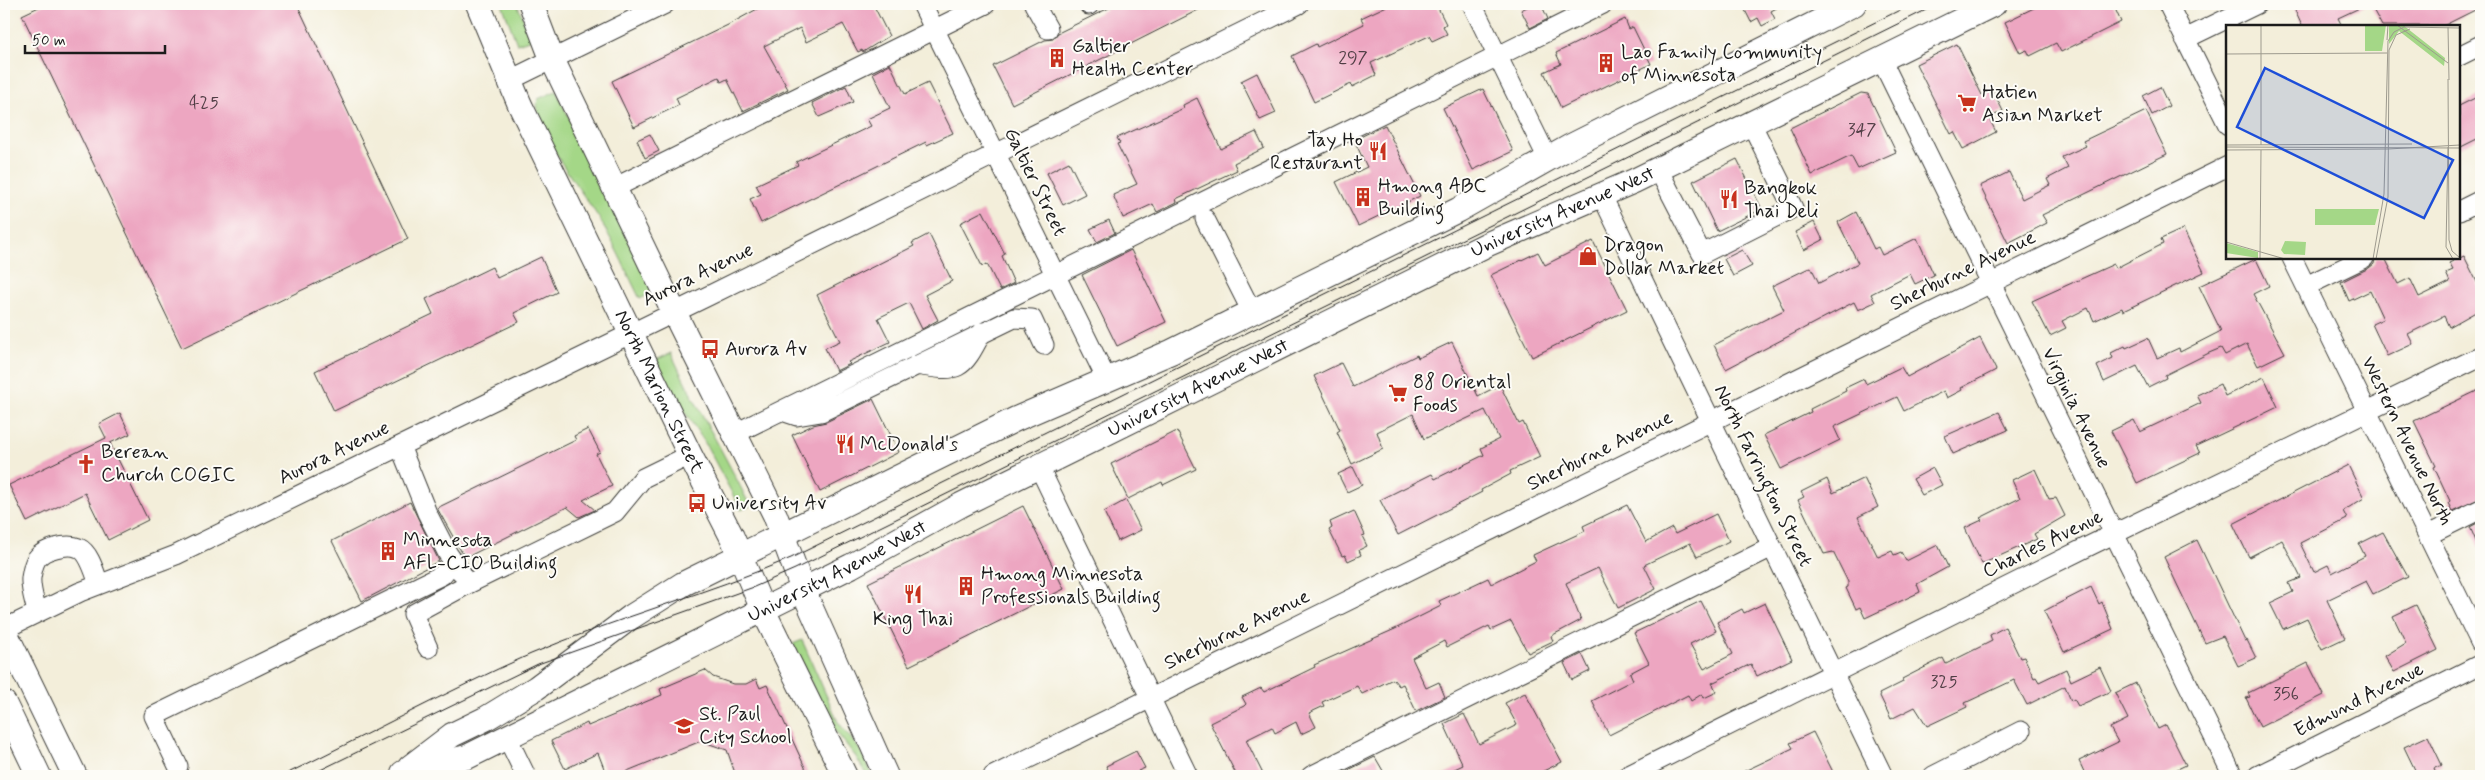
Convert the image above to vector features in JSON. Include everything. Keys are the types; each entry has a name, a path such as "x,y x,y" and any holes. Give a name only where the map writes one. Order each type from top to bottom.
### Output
{"main road":[{"name":"North Marion Street","path":"478,4 510,80 630,334 740,554 764,610 845,776"},
{"path":"531,4 552,59 782,534 803,590 886,776"},
{"name":"University Avenue West","path":"400,775 452,735 485,719 536,688 658,599 740,554 1016,419 1171,352 1458,210 1548,159 1825,10 1854,4"},
{"name":"University Avenue West","path":"400,775 467,756 507,737 764,610 940,516 1039,466 1488,244 1602,196 1994,4"},
{"path":"4,629 76,776"},
{"path":"4,703 39,776"}],"street":[{"path":"510,80 665,4"},
{"name":"Galtier Street","path":"922,4 1107,380"},
{"path":"614,188 986,4"},
{"path":"1034,4 1048,29"},
{"name":"Aurora Avenue","path":"4,629 99,584 176,555 630,334 1298,4"},
{"path":"1472,4 1548,159"},
{"path":"734,434 1603,4"},
{"path":"2168,4 2226,121"},
{"path":"2185,38 2257,4"},
{"path":"2460,56 2481,45"},
{"name":"Virginia Avenue","path":"1881,59 2233,776"},
{"path":"1658,169 1702,254 1793,208 1751,123"},
{"name":"Sherburne Avenue","path":"993,776 2226,167"},
{"name":"North Farrington Street","path":"1602,196 1883,776"},
{"path":"2460,210 2481,200"},
{"path":"1205,219 1252,312"},
{"name":"Western Avenue North","path":"2292,259 2481,644"},
{"path":"2306,286 2362,259"},
{"path":"782,411 797,416 821,412 1007,320 1024,317 1032,319 1044,345"},
{"name":"Charles Avenue","path":"1627,776 2114,534 2481,356"},
{"path":"400,446 427,512 468,584"},
{"path":"428,648 413,614 468,584 615,512 643,478 690,455"},
{"path":"1039,466 1188,776"},
{"path":"2428,535 2481,509"},
{"path":"37,612 31,580 33,568 37,558 49,551 66,547 79,548 87,556 99,584"},
{"path":"1310,776 1772,547"},
{"path":"178,766 154,716 442,575 454,561"},
{"name":"Edmund Avenue","path":"2257,776 2481,664"},
{"path":"1933,776 2021,731"},
{"path":"507,737 526,776"}],"green space":[{"path":"502,4 517,4 532,39 517,44"},
{"path":"556,91 654,292 640,299 602,223 561,162 542,127 538,112 538,99"},
{"path":"671,353 750,506 741,510 704,441 674,396 656,360"},
{"path":"802,640 838,722 861,751 873,776 867,776 856,757 830,724 793,644"}],"building":[{"path":"45,4 297,4 408,239 182,348 22,15"},
{"path":"757,4 873,4 889,36 863,52 862,50 858,52 843,24 806,42 800,28 764,46 788,89 743,111 727,79 721,82 719,77 676,98 679,105 634,127 612,81 728,25 759,8"},
{"name":"Galtier Health Center","path":"1117,4 1210,4 1012,104 993,66 1045,40 1053,39 1058,33"},
{"path":"1391,4 1436,4 1446,24 1443,26 1447,34 1432,41 1429,36 1371,63 1376,75 1352,87 1351,84 1314,102 1292,56 1316,44 1317,47 1364,24 1361,18"},
{"path":"1533,4 1541,4 1548,19 1530,28 1521,10"},
{"path":"1742,4 1784,4 1771,11 1775,19 1762,26 1758,18 1751,22"},
{"path":"2042,4 2113,4 2121,22 2061,52 2056,43 2030,56 2027,50 2020,53 2005,22"},
{"path":"2292,4 2368,4 2338,18 2342,25 2302,25"},
{"path":"2370,4 2481,4 2481,7 2445,25 2381,25"},
{"name":"Lao Family Community of Minnesota","path":"1625,19 1629,29 1633,27 1651,64 1561,108 1544,72 1561,64 1556,53"},
{"name":"Hatien Asian Market","path":"1957,44 1982,95 1992,89 2003,111 1989,118 1996,132 1963,149 1954,132 1951,134 1916,64"},
{"path":"890,64 905,94 928,83 953,133 927,145 926,142 761,223 750,199 761,194 756,185 798,165 796,162 871,126 867,119 890,108 873,73"},
{"path":"1257,73 1276,113 1260,120 1241,81"},
{"path":"846,86 853,102 819,117 812,103"},
{"path":"2160,87 2169,106 2152,115 2143,96"},
{"path":"1483,89 1513,151 1473,170 1443,108"},
{"path":"1861,93 1868,94 1896,152 1858,169 1851,156 1812,175 1790,128"},
{"path":"2481,95 2481,137 2460,148 2460,106"},
{"path":"1197,98 1221,149 1256,132 1264,148 1234,163 1237,170 1176,199 1177,202 1157,212 1153,204 1123,218 1113,195 1137,184 1117,144 1120,143 1117,138 1184,108 1183,105"},
{"path":"2146,111 2167,154 2042,215 2047,223 2008,243 1980,186 2009,172 2022,199 2050,185 2047,179 2068,168 2062,157 2086,146 2083,141"},
{"name":"Tay Ho Restaurant","path":"1385,125 1420,196 1358,226 1336,182 1367,167 1354,140"},
{"path":"650,134 659,151 645,158 637,140"},
{"name":"Bangkok Thai Deli","path":"1737,159 1762,209 1717,231 1693,181"},
{"path":"1069,162 1085,194 1063,205 1047,173"},
{"path":"983,211 1005,254 1002,256 1014,283 1000,290 987,264 982,266 960,223"},
{"path":"1856,212 1874,249 1878,247 1882,255 1917,238 1934,275 1915,284 1910,274 1871,294 1875,302 1858,310 1854,302 1726,369 1714,345 1784,310 1772,286 1811,267 1819,283 1858,263 1838,222"},
{"path":"1109,220 1115,233 1097,242 1090,229"},
{"path":"1814,222 1823,240 1804,250 1795,232"},
{"path":"2183,229 2204,272 2123,311 2122,308 2094,321 2088,308 2062,321 2066,328 2050,336 2032,301 2114,264 2116,268 2163,244 2161,239"},
{"path":"929,234 952,281 925,295 938,320 922,329 909,303 878,318 890,342 848,362 850,364 836,371 825,348 840,341 817,295 914,246 912,243"},
{"path":"1593,241 1627,310 1532,357 1491,275 1538,252 1545,265"},
{"path":"1131,250 1166,322 1117,346 1082,275"},
{"path":"1742,250 1752,266 1733,276 1724,259"},
{"path":"2464,256 2481,290 2481,309 2449,327 2444,316 2408,334 2413,344 2387,356 2372,324 2383,319 2370,291 2349,301 2341,282 2369,268 2374,264 2375,259 2386,259 2398,284 2410,278 2419,297 2450,282 2446,273 2453,270 2449,263"},
{"path":"541,257 557,292 514,313 519,322 334,411 315,371 433,314 426,299 492,267 497,278"},
{"path":"2256,259 2269,286 2253,294 2285,353 2258,366 2247,344 2225,355 2221,348 2165,375 2166,378 2148,387 2137,366 2104,382 2097,366 2113,358 2111,353 2125,346 2126,348 2148,338 2157,358 2179,348 2180,352 2221,331 2199,286"},
{"path":"1980,338 1996,370 1961,388 1962,390 1947,398 1944,391 1904,411 1897,397 1834,427 1840,440 1781,469 1764,435 1811,412 1810,409 1846,391 1845,388 1864,379 1866,384 1901,367 1907,377"},
{"path":"1452,342 1478,396 1500,385 1519,424 1523,422 1540,457 1510,471 1511,474 1481,490 1482,492 1398,535 1380,500 1432,474 1435,479 1484,455 1481,448 1499,439 1485,410 1424,439 1413,414 1377,432 1383,449 1352,464 1337,432 1340,430 1314,376 1341,363 1353,387 1417,355 1418,358"},
{"path":"2264,377 2278,407 2196,446 2200,453 2137,483 2111,431 2134,420 2140,432 2201,403 2197,395 2220,384 2225,396"},
{"path":"2481,389 2481,498 2452,511 2448,503 2450,501 2434,467 2436,466 2414,421"},
{"name":"McDonald's","path":"873,399 899,452 820,492 792,435 813,425 826,422"},
{"path":"1999,412 2008,430 1953,454 1945,436"},
{"name":"Berean Church COGIC","path":"120,413 130,434 110,443 148,520 108,540 85,493 27,522 9,485 106,438 99,424"},
{"path":"588,429 600,452 596,454 612,486 583,500 595,510 579,517 567,507 465,558 437,508 576,440 574,436"},
{"path":"1177,431 1196,469 1163,485 1162,482 1128,499 1111,464"},
{"path":"2348,465 2364,498 2343,511 2347,519 2300,543 2314,572 2328,565 2332,573 2365,556 2359,544 2383,532 2408,577 2373,594 2366,581 2327,600 2345,638 2322,649 2307,618 2283,629 2270,603 2293,592 2289,583 2301,578 2282,540 2249,557 2233,524"},
{"path":"1353,467 1362,485 1347,492 1338,474"},
{"path":"1933,468 1942,485 1922,495 1913,479"},
{"path":"2035,469 2049,499 2056,498 2065,516 2034,534 2037,539 1982,564 1965,528 1982,520 1980,518 2020,498 2012,480"},
{"path":"1864,478 1878,507 1858,517 1878,557 1892,551 1894,555 1901,552 1906,561 1938,545 1948,567 1917,584 1920,592 1865,618 1860,607 1856,609 1846,588 1848,587 1848,582 1833,552 1824,554 1798,500 1804,497 1801,492 1827,479 1833,493"},
{"path":"1126,500 1141,530 1118,541 1104,512"},
{"name":"Minnesota AFL-CIO Building","path":"410,502 439,561 362,601 332,541"},
{"path":"1627,505 1646,542 1672,528 1675,534 1716,514 1729,541 1697,557 1690,543 1644,565 1656,589 1618,608 1598,568 1566,583 1581,620 1551,636 1553,641 1528,653 1511,621 1491,630 1489,626 1447,647 1444,641 1412,658 1426,688 1439,682 1445,697 1416,711 1403,684 1399,686 1393,679 1362,694 1357,686 1322,702 1324,706 1309,713 1316,727 1301,734 1296,722 1275,733 1272,727 1246,740 1264,776 1237,776 1210,723 1244,706 1246,704 1242,697 1261,688 1264,692 1315,667 1314,665 1395,629 1441,606 1439,601 1488,578 1491,584 1536,561 1533,555 1585,531 1583,526"},
{"name":"Hmong Minnesota Professionals Building","path":"1023,506 1064,589 909,666 868,583"},
{"path":"1354,511 1365,535 1362,536 1367,546 1359,550 1361,555 1348,561 1345,555 1342,556 1329,530 1332,528 1330,522"},
{"path":"2481,521 2481,553 2470,527"},
{"path":"2197,540 2245,641 2247,640 2256,658 2238,666 2223,636 2205,643 2164,557"},
{"path":"2091,587 2099,604 2102,602 2113,629 2064,652 2044,611"},
{"path":"1701,601 1716,631 1690,644 1704,669 1733,654 1717,622 1742,609 1744,613 1765,603 1792,659 1757,676 1751,664 1712,683 1717,692 1704,698 1702,694 1691,701 1688,695 1609,735 1592,701 1633,680 1630,673 1649,663 1634,633"},
{"path":"2416,605 2438,650 2394,672 2385,656 2406,643 2393,616"},
{"path":"2005,627 2020,658 2024,657 2034,678 2036,677 2039,682 2066,669 2071,681 2100,667 2111,691 2078,706 2074,699 2071,701 2065,686 2027,705 2014,680 1965,703 1967,707 1927,726 1915,707 1891,719 1879,694 1903,682 1902,679 1943,658 1946,664 1992,641 1990,635"},
{"path":"1582,654 1590,671 1572,680 1564,663"},
{"path":"2308,663 2324,695 2260,727 2246,698 2250,697 2248,693"},
{"name":"St. Paul City School","path":"705,670 713,677 733,684 746,684 756,679 760,688 767,685 809,776 736,776 727,750 701,741 615,776 607,776 598,753 565,769 551,741 587,723 588,726 662,695 660,689"},
{"path":"2136,683 2158,729 2166,725 2186,765 2163,776 2086,776 2079,761 2118,742 2110,728 2128,719 2115,693"},
{"path":"1525,693 1562,762 1533,776 1440,776 1463,765 1444,724 1464,714 1479,744 1517,725 1505,703"},
{"path":"1813,732 1835,776 1734,776 1793,748 1790,743"},
{"path":"2428,736 2442,765 2434,769 2437,776 2418,776 2404,747"},
{"path":"1136,751 1145,768 1138,771 1140,776 1111,776 1106,766"},
{"path":"1375,757 1386,776 1336,776"}],"tram line":[{"path":"282,776 468,683 531,654 791,558 1912,4"},
{"path":"308,776 538,664 754,587 795,569 1938,4"}],"place":[{"name":"Galtier Health Center","path":"1057,58"},
{"name":"Lao Family Community of Minnesota","path":"1606,63"},
{"name":"Hatien Asian Market","path":"1967,103"},
{"name":"Tay Ho Restaurant","path":"1378,151"},
{"name":"Hmong ABC Building","path":"1363,197"},
{"name":"Bangkok Thai Deli","path":"1729,199"},
{"name":"Dragon Dollar Market","path":"1588,256"},
{"name":"Aurora Av","path":"710,349"},
{"name":"88 Oriental Foods","path":"1398,393"},
{"name":"McDonald's","path":"845,444"},
{"name":"Berean Church COGIC","path":"86,464"},
{"name":"University Av","path":"697,503"},
{"name":"Minnesota AFL-CIO Building","path":"388,551"},
{"name":"Hmong Minnesota Professionals Building","path":"966,586"},
{"name":"King Thai","path":"913,594"},
{"name":"St. Paul City School","path":"684,726"}]}
